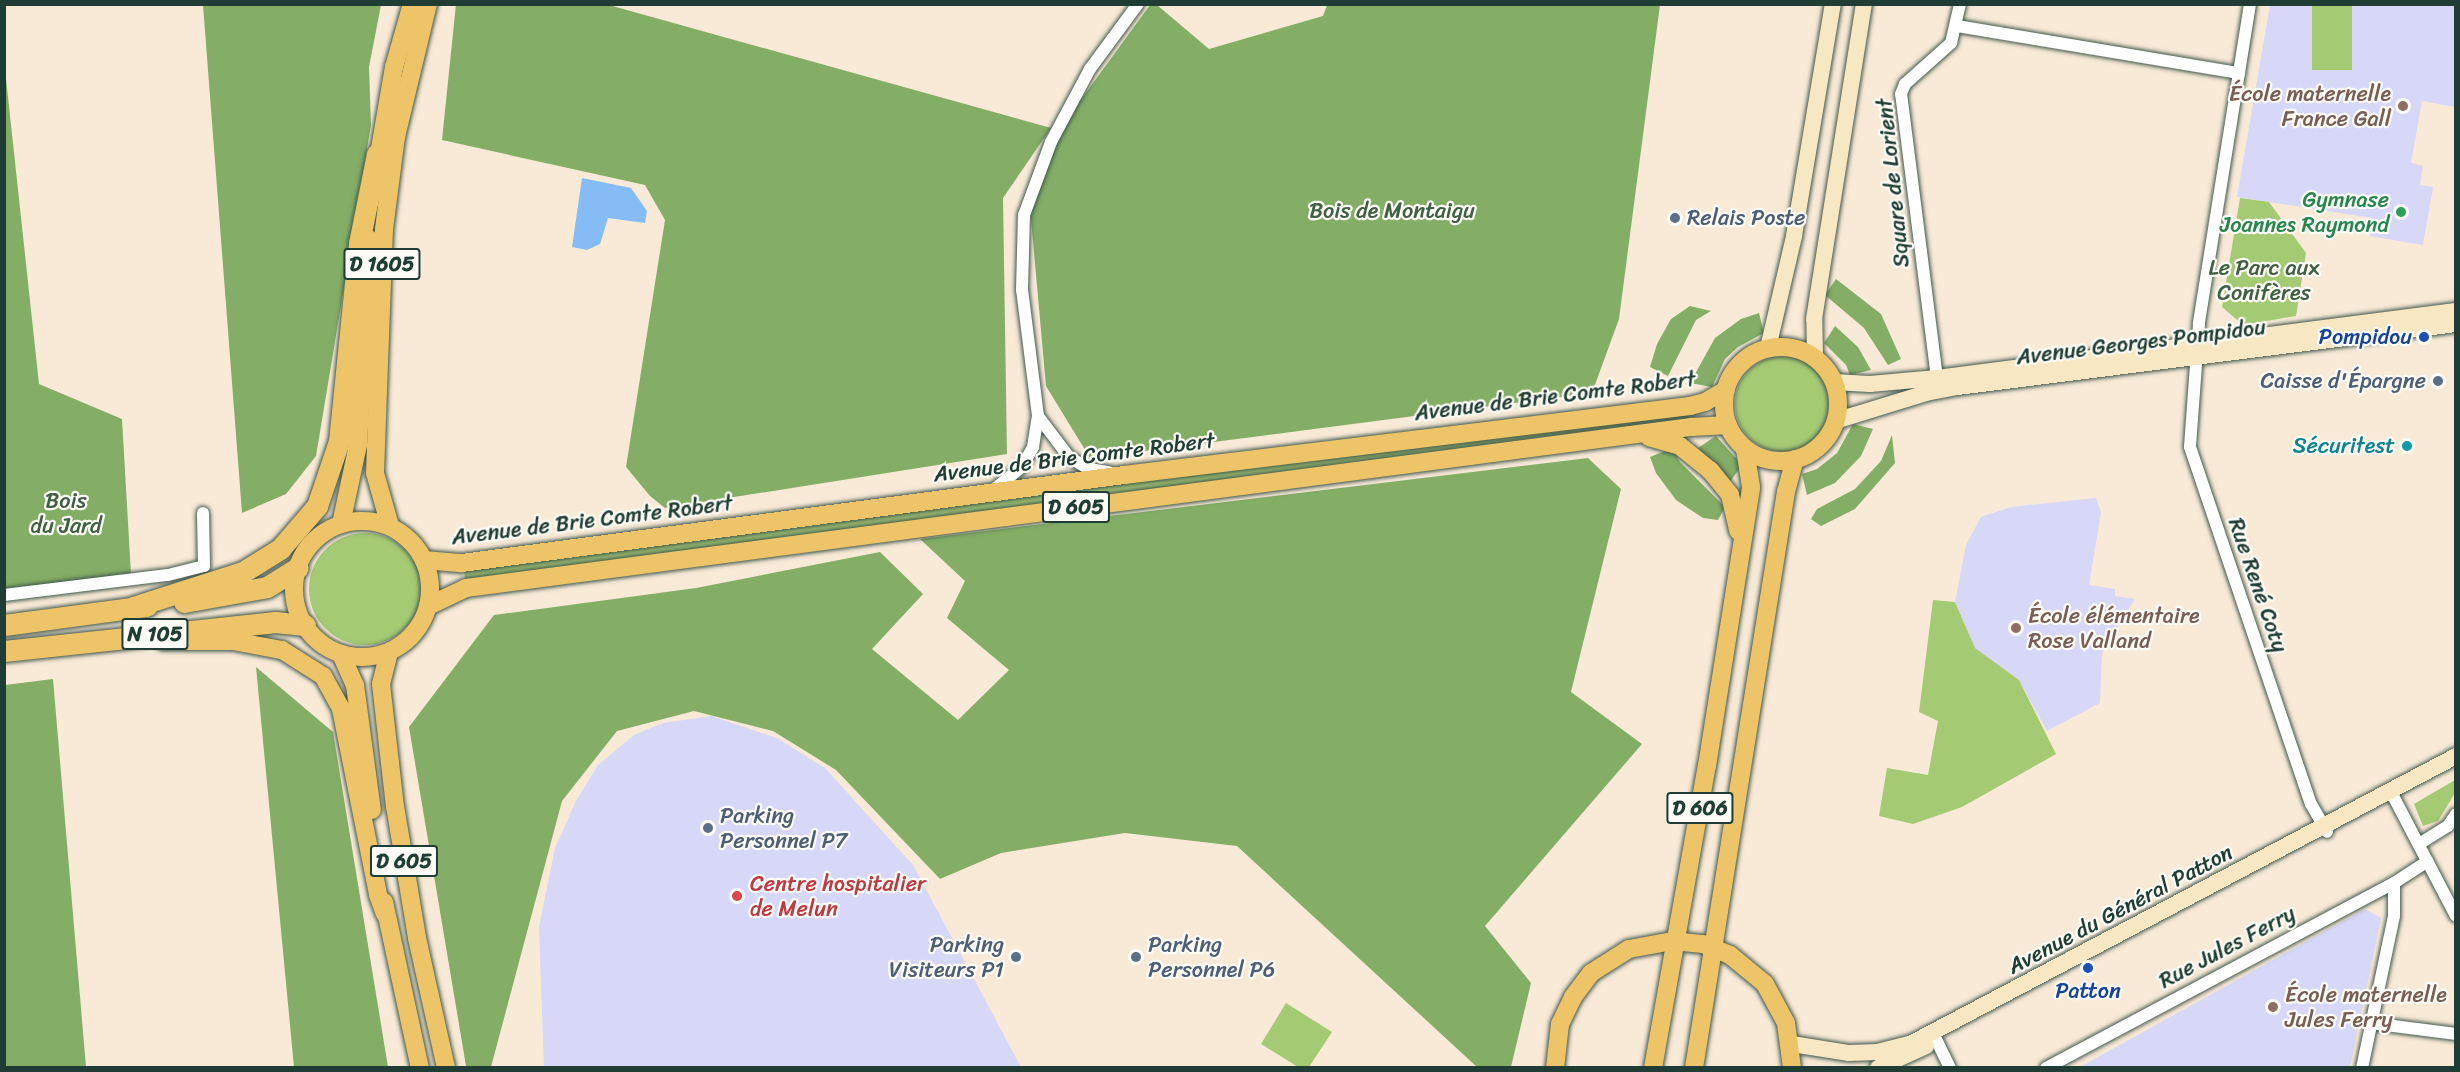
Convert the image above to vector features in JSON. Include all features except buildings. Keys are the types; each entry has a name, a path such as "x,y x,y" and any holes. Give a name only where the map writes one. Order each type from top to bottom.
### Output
{"highway":[{"path":"134,607 253,566 288,542 317,506 339,441 359,243 376,153"},
{"name":"N 105","path":"4,625 248,592 276,583 297,568"},
{"name":"N 105","path":"4,651 275,622 305,625"}],"main road":[{"name":"D 1605","path":"341,524 358,445 376,153 412,4"},
{"name":"D 1605","path":"390,526 375,473 384,228 396,137 428,4"},
{"path":"1768,348 1779,313 1811,142 1833,4"},
{"path":"1815,358 1814,319 1864,4"},
{"name":"Avenue Georges Pompidou","path":"1833,382 1938,384 2106,370 2114,363 2456,310"},
{"name":"Avenue Georges Pompidou","path":"1835,421 1938,384 2195,351 2456,324"},
{"path":"1768,348 1800,350 1815,358 1833,382 1838,400 1835,421 1815,449 1795,459 1760,457 1745,449 1728,425 1726,390 1741,363 1768,348"},
{"name":"Avenue de Brie Comte Robert","path":"424,560 462,563 991,492 1690,406 1705,402 1726,390"},
{"name":"D 605","path":"428,606 466,588 1728,425"},
{"path":"1643,435 1690,453 1725,487 1734,504 1740,548"},
{"name":"D 606","path":"1653,1068 1707,766 1750,487 1745,449"},
{"name":"D 606","path":"1694,1068 1786,492 1795,459"},
{"path":"366,521 390,526 414,544 424,560 431,588 428,606 414,634 389,652 360,657 341,654 324,646 305,625 295,598 297,568 311,544 341,524 366,521"},
{"path":"100,639 107,643 233,641 282,650 323,676 340,708 378,896 386,914"},
{"name":"D 605","path":"389,652 381,684 395,806 417,938 446,1068"},
{"name":"D 605","path":"341,654 355,685 386,914 420,1068"},
{"name":"Avenue du Général Patton","path":"1878,1068 2456,756"},
{"name":"Avenue du Général Patton","path":"2391,793 2456,763"},
{"path":"1555,1068 1560,1024 1581,984 1616,956 1658,942 1702,944 1743,963 1773,996 1792,1044 1792,1068"},
{"name":"Avenue du Général Patton","path":"1792,1044 1824,1051 1877,1052 1935,1037"}],"street":[{"path":"991,492 1022,467 1033,447 1038,416 1022,290 1024,215 1056,131 1090,69 1138,4"},
{"path":"1960,4 1957,26 2239,73"},
{"name":"Rue René Coty","path":"2250,4 2195,351 2190,447 2267,678 2324,829"},
{"name":"Square de Lorient","path":"1938,384 1900,94 1905,84 1951,43 1957,26"},
{"path":"1038,416 1069,456 1089,469 1124,475"},
{"path":"4,596 168,575 204,566 203,513"},
{"path":"2391,793 2420,844 2456,916"},
{"path":"2420,844 2448,826 2456,813"},
{"name":"Rue Jules Ferry","path":"2046,1068 2394,883 2428,861"},
{"path":"2361,1068 2394,916 2394,883"},
{"path":"2370,1023 2456,1034"},
{"path":"1935,1037 1950,1068"}],"shaded area":[{"path":"2270,5 2455,5 2455,107 2422,101 2411,163 2423,166 2420,185 2433,187 2423,245 2370,236 2372,218 2237,197"},
{"name":"École élémentaire Rose Valland","path":"2096,498 2101,512 2089,585 2115,589 2115,596 2135,599 2102,653 2100,703 2047,731 2019,680 1975,648 1955,602 1966,545 1981,517 2011,507"},
{"name":"Centre hospitalier de Melun","path":"711,716 777,738 825,768 913,865 1021,1067 544,1067 539,927 555,848 576,801 598,765 634,735 663,723"},
{"path":"2365,909 2381,918 2350,1067 2080,1067"}],"green space":[{"path":"456,4 609,5 1051,128 1003,198 1007,454 665,508 650,496 626,467 665,220 645,185 442,140"},
{"path":"203,5 381,5 369,67 371,125 316,456 286,494 242,513"},
{"name":"Bois de Montaigu","path":"1150,5 1157,5 1209,49 1323,16 1327,5 1660,5 1619,319 1592,393 1090,458 1046,386 1029,197 1061,127"},
{"path":"2312,5 2352,5 2352,70 2312,70"},
{"name":"Bois du Jard","path":"4,60 39,384 122,419 131,574 5,590"},
{"name":"Le Parc aux Conifères","path":"2240,198 2269,202 2306,253 2296,316 2243,325 2222,307"},
{"path":"1836,279 1881,314 1901,359 1888,365 1864,328 1825,295"},
{"path":"1690,306 1711,311 1696,320 1668,376 1650,367 1657,344 1671,319"},
{"path":"1759,313 1764,333 1738,347 1725,359 1712,387 1690,383 1715,338 1741,319"},
{"path":"1835,326 1858,347 1871,370 1850,375 1846,365 1824,343"},
{"path":"1783,356 1801,360 1817,370 1827,386 1831,404 1827,422 1817,438 1801,448 1783,452 1765,448 1749,438 1739,422 1735,404 1739,386 1749,370 1765,360"},
{"path":"1687,411 1689,422 465,582 464,568"},
{"path":"1853,424 1873,429 1861,456 1835,483 1807,495 1802,474 1817,469 1837,453"},
{"path":"1892,435 1895,463 1855,509 1821,526 1811,519 1817,509 1855,489 1881,461"},
{"path":"1716,436 1742,465 1730,482 1698,448"},
{"path":"1672,448 1680,462 1725,507 1718,520 1703,518 1676,500 1656,473 1650,457"},
{"path":"1588,458 1621,489 1571,692 1642,744 1485,926 1531,983 1511,1067 1477,1067 1237,846 1125,833 1001,853 940,879 836,770 773,731 694,711 617,731 562,801 491,1067 466,1066 409,727 494,615 696,588 880,552 923,594 872,649 958,720 1009,670 947,618 965,581 920,539"},
{"path":"365,533 386,538 404,550 416,568 421,589 416,610 404,628 386,640 365,645 344,640 326,628 314,610 309,589 314,568 326,550 344,538"},
{"path":"1933,600 1955,602 1975,648 2019,680 2056,754 1962,807 1913,824 1879,816 1887,768 1928,775 1938,721 1919,712"},
{"path":"256,667 333,732 388,1067 294,1067"},
{"path":"53,679 86,1067 5,1067 5,685"},
{"path":"2455,780 2455,793 2438,821 2423,826 2414,804"},
{"path":"1286,1003 1332,1032 1309,1067 1298,1067 1261,1044"}],"water":[{"path":"582,178 631,188 647,211 645,223 608,218 600,244 587,250 572,247"}],"place":[{"name":"École maternelle France Gall","path":"2403,106"},
{"name":"Gymnase Joannes Raymond","path":"2401,212"},
{"name":"Relais Poste","path":"1675,218"},
{"name":"Pompidou","path":"2424,337"},
{"name":"Caisse d'Épargne","path":"2438,381"},
{"name":"Sécuritest","path":"2407,446"},
{"name":"École élémentaire Rose Valland","path":"2016,628"},
{"name":"Parking Personnel P7","path":"708,828"},
{"name":"Centre hospitalier de Melun","path":"737,896"},
{"name":"Parking Visiteurs P1","path":"1016,957"},
{"name":"Parking Personnel P6","path":"1136,957"},
{"name":"Patton","path":"2088,968"},
{"name":"École maternelle Jules Ferry","path":"2273,1007"}]}
